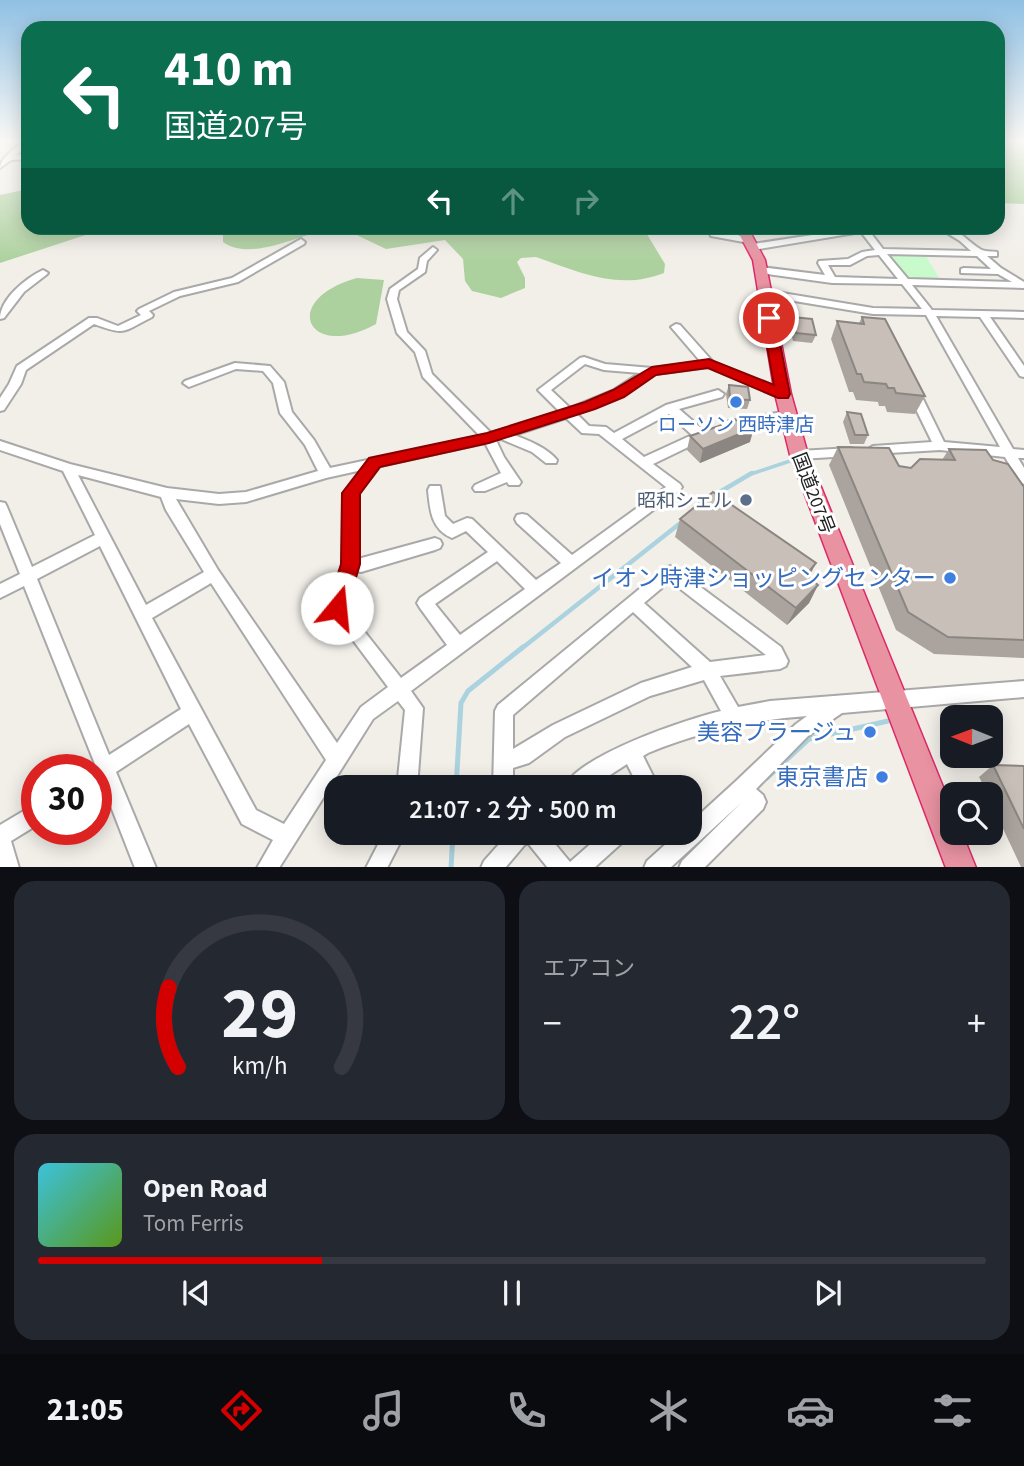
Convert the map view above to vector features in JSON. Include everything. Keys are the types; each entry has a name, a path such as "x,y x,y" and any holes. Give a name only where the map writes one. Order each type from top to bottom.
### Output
{"highway":[{"name":"国道207号","path":"748,238 761,270 783,394 799,455 961,867"}],"street":[{"path":"722,235 800,239 825,235"},
{"path":"796,235 800,239"},
{"path":"868,235 930,313 1024,479"},
{"path":"959,235 996,272 1024,284"},
{"path":"0,407 21,368 93,320 119,330 148,315 142,311 177,294 235,280 300,242"},
{"path":"433,250 423,260 422,270 395,289 392,299 402,333 420,351 427,375 495,436 536,449 551,460"},
{"path":"832,280 822,263 850,262 865,254 882,251 994,254"},
{"path":"761,270 832,280 1024,284"},
{"path":"964,271 996,272"},
{"path":"0,316 21,290 43,273"},
{"path":"764,293 873,311 1024,315"},
{"path":"873,311 879,323"},
{"path":"983,314 1024,374"},
{"path":"676,327 709,364 783,394"},
{"path":"267,867 367,713 675,486 601,430 586,429 544,390 584,360 604,367 652,371 709,364"},
{"path":"189,383 235,366 267,368 278,382 286,413 310,443 326,473"},
{"path":"1,447 68,468 167,493 219,499 246,496 326,473 495,436 618,393 652,371"},
{"path":"910,384 940,446"},
{"path":"613,439 670,408 718,394"},
{"path":"670,408 700,436"},
{"path":"643,463 731,424 788,415"},
{"path":"480,488 512,479 498,458 495,436"},
{"path":"799,455 940,446 1024,454"},
{"path":"374,463 351,493 351,564 337,608 414,708 408,775"},
{"path":"68,468 192,712 249,817 287,837"},
{"path":"435,490 438,518 452,532 467,523 535,589"},
{"path":"167,493 171,506 213,574 337,760"},
{"path":"0,507 95,754"},
{"path":"522,519 571,563"},
{"path":"0,591 103,538"},
{"path":"351,564 393,564 435,544"},
{"path":"458,646 425,603 498,553"},
{"path":"503,775 504,710 670,572 775,652 780,661 708,671 647,689 559,731 522,756 504,761"},
{"path":"143,615 213,574"},
{"path":"634,603 708,671 733,716"},
{"path":"593,775 630,751 674,733 733,716 839,704 1024,689"},
{"path":"654,867 742,789 802,730 839,704"},
{"path":"112,764 192,712"},
{"path":"630,751 643,775"},
{"path":"689,867 756,802 742,789"},
{"path":"112,793 146,867"},
{"path":"9,867 0,837 21,823"},
{"path":"376,867 388,845"},
{"path":"491,867 511,845"},
{"path":"543,845 562,867"},
{"path":"578,867 604,845"}],"green space":[{"path":"1005,180 1024,180 1024,204 1005,203"},
{"path":"21,190 21,235 86,235 0,263 0,195"},
{"path":"223,235 308,235 263,248 235,248 223,242"},
{"path":"357,235 647,235 665,264 664,273 647,278 615,280 536,257 521,258 517,262 525,278 525,288 501,298 472,291 465,281 463,259 445,240 386,249"},
{"path":"891,252 924,253 941,281 908,279 889,255"},
{"path":"357,278 384,280 376,324 352,334 333,336 319,332 311,324 310,312 317,300 332,288"}],"building":[{"path":"792,317 812,319 816,335 796,333"},
{"path":"862,317 885,319 925,396 896,393 894,388 888,388 886,384 864,382 861,374 857,374 837,321 864,324"},
{"path":"729,385 748,387 750,400 730,399"},
{"path":"847,412 861,414 868,435 855,435"},
{"path":"742,418 754,428 703,449 690,436"},
{"name":"イオン時津ショッピングセンター","path":"838,447 889,448 899,466 911,468 920,459 955,460 949,449 986,450 993,460 1008,464 1024,487 1024,640 948,637 908,612"},
{"path":"713,492 816,563 806,575 818,585 796,608 680,519"},
{"path":"1024,766 1024,829 1003,782 994,768"}],"waterway":[{"path":"749,475 790,461"},
{"path":"713,496 749,475"},
{"path":"521,649 683,521"},
{"path":"457,775 461,703 468,691 523,647"},
{"path":"767,778 809,739 888,721"},
{"path":"451,867 452,845"}],"place":[{"name":"ローソン 西時津店","path":"736,402"},
{"name":"昭和シェル","path":"746,500"},
{"name":"イオン時津ショッピングセンター","path":"950,578"},
{"name":"美容プラージュ","path":"870,732"},
{"name":"東京書店","path":"882,777"}],"route":[{"path":"337,608 351,564 351,493 374,463 489,438 590,406 618,393 652,371 709,364 783,394 769,318"}]}
